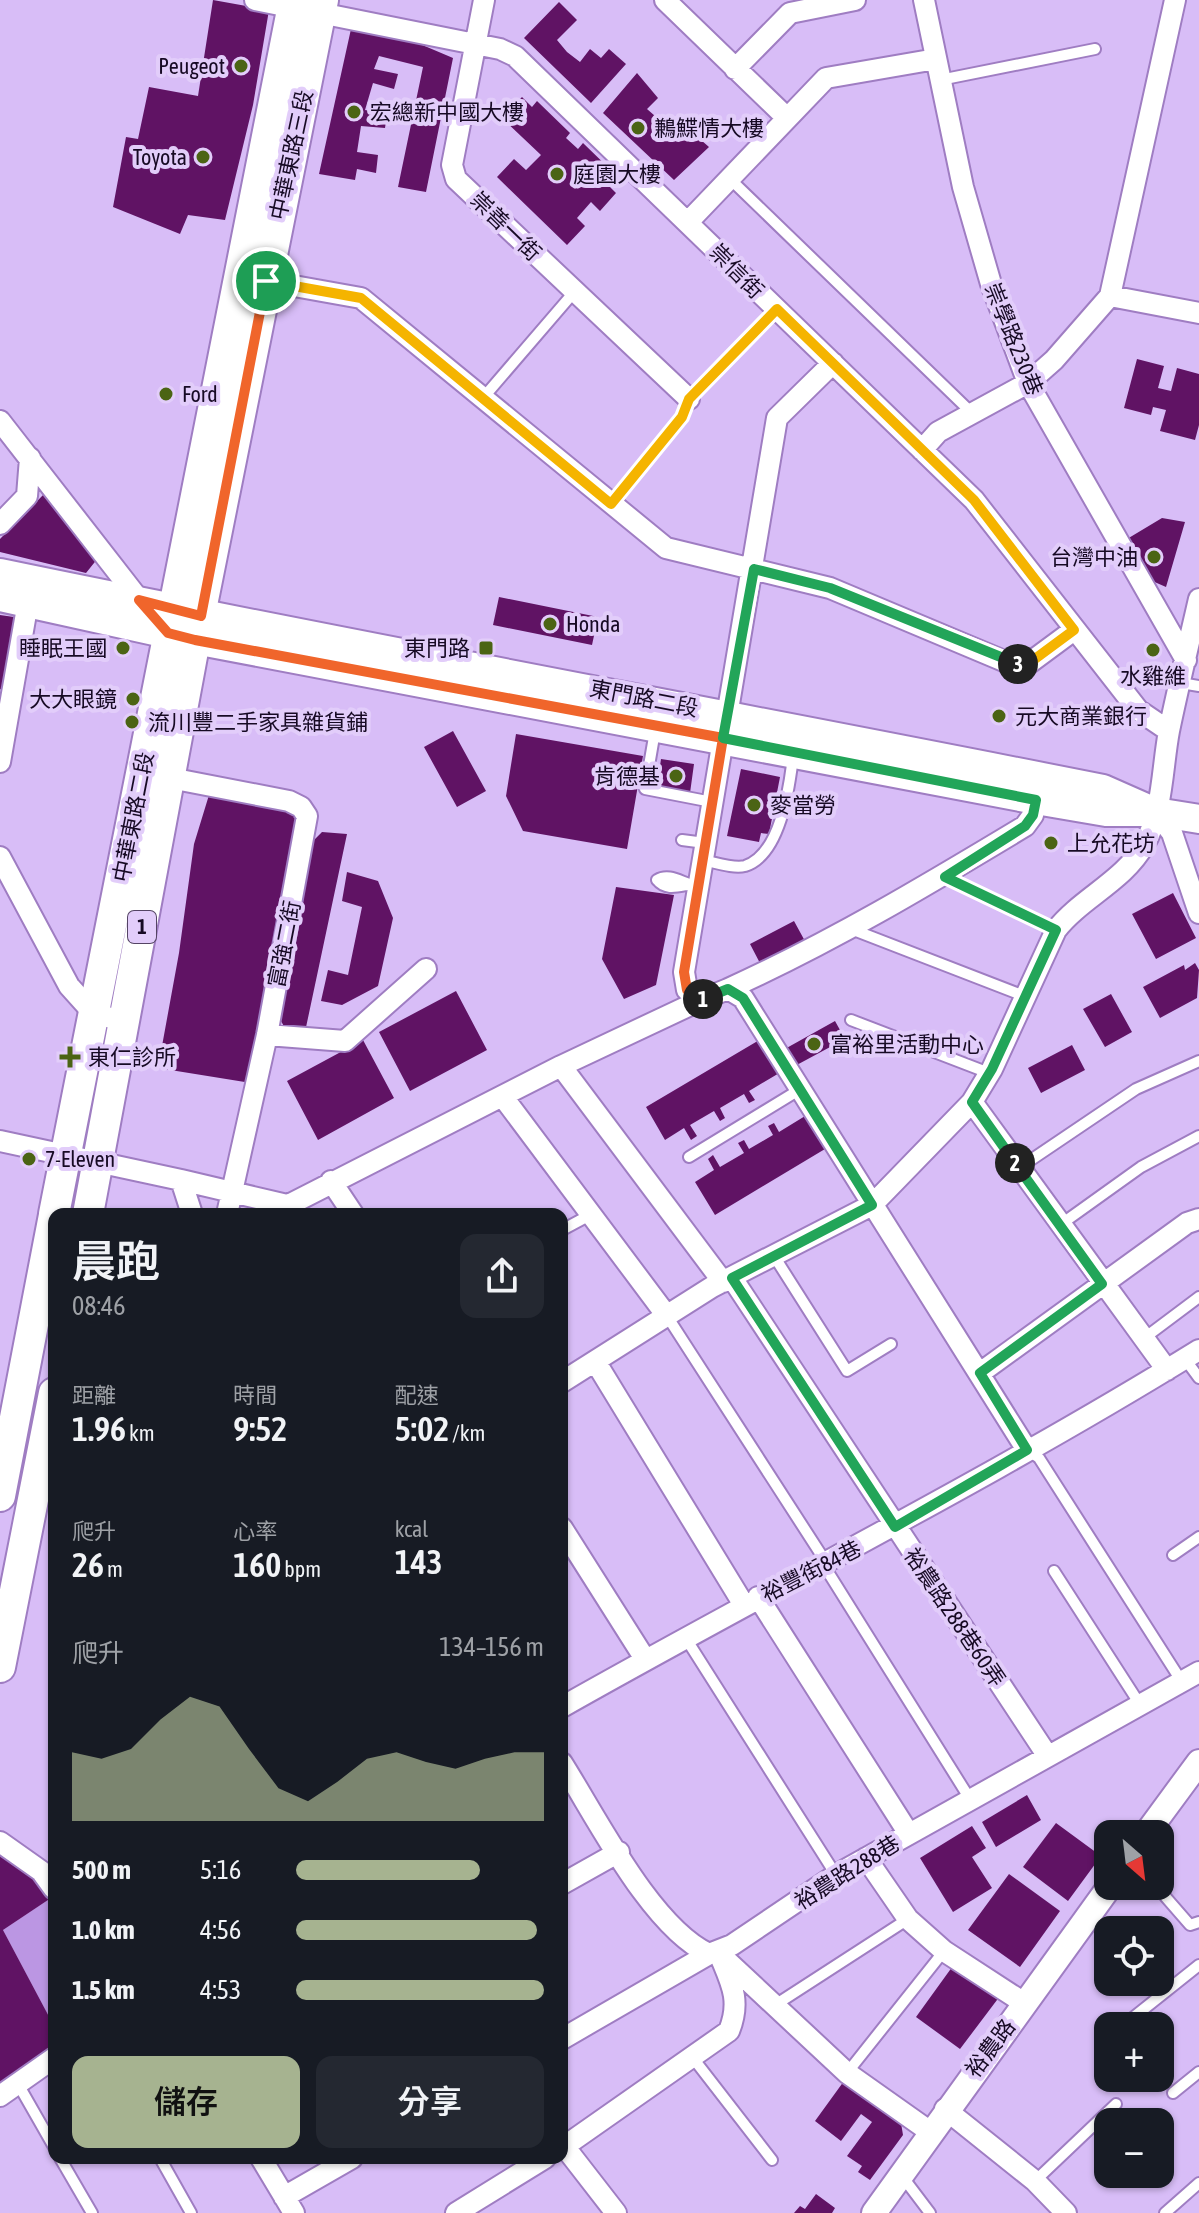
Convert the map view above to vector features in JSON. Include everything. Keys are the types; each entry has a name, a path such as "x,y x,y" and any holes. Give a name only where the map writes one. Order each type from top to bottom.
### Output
{"main road":[{"name":"中華東路三段","path":"185,624 266,281 307,5"},
{"name":"中華東路三段","path":"185,624 307,5"},
{"path":"0,573 139,600 185,624"},
{"path":"0,597 185,624"},
{"name":"東門路二段","path":"185,624 657,725 725,726 794,753 1036,800 1106,812 1156,812 1199,819"},
{"name":"東門路二段","path":"185,624 725,726 1103,789 1156,812"},
{"name":"中華東路二段","path":"55,1208 66,1155 110,1017 170,778 185,624"},
{"name":"中華東路二段","path":"89,1208 97,1163 110,1017 185,624"},
{"name":"中華東路二段","path":"0,1496 3,1459 48,1244"},
{"path":"0,1667 48,1424"}],"street":[{"name":"崇信街","path":"255,0 307,5 515,56 974,500 1138,710 1169,731"},
{"name":"崇善一街","path":"484,0 452,165 456,179 689,399"},
{"path":"665,0 787,118"},
{"path":"735,69 790,13 855,0"},
{"name":"崇學路230巷","path":"924,0 963,187 991,284 1028,383 1186,660"},
{"path":"922,450 938,432 1028,383 1110,296 1175,0"},
{"path":"688,222 826,78 936,59"},
{"path":"266,281 361,298 666,548 830,588 1011,664 1028,664 1074,630"},
{"path":"1110,296 1199,313"},
{"path":"701,1000 687,990 684,972 692,885 703,852 754,569 777,418 833,363"},
{"path":"0,421 139,600"},
{"path":"0,524 27,496 30,458"},
{"path":"568,1378 728,1280 872,1205 972,1102 1027,997 1056,930 1070,912 1115,879 1144,846 1156,812 1169,731 1190,685 1186,660 1199,599"},
{"path":"0,762 28,602"},
{"name":"富強二街","path":"170,778 289,801 301,807 307,816 267,1035 229,1208"},
{"path":"281,1208 561,1066 851,929 945,877 1025,826 1033,815 1036,800"},
{"path":"1156,812 1172,833 1199,913"},
{"path":"0,857 69,986 110,1017"},
{"path":"267,1035 345,1041 426,969"},
{"path":"728,989 743,998 1027,1450"},
{"name":"裕農路288巷60弄","path":"561,1066 728,1280 1047,1755"},
{"path":"503,1097 667,1316"},
{"path":"972,1102 1143,1339 1184,1360"},
{"path":"0,1141 234,1192 276,1208"},
{"path":"181,1180 190,1208"},
{"path":"331,1181 349,1208"},
{"path":"980,1373 1187,1223 1199,1219"},
{"name":"裕豐街84巷","path":"568,1704 751,1601 895,1527 1184,1360"},
{"path":"595,1361 751,1601 909,1834"},
{"path":"3,1459 40,1465"},
{"path":"568,1537 645,1659"},
{"name":"裕農路288巷","path":"568,2036 754,1931 836,1875 1191,1677"},
{"path":"1156,1820 1199,1762"},
{"path":"568,1772 650,1901 695,1947 714,1952 847,2073 929,2131"},
{"path":"0,1842 41,1871 48,1881"},
{"path":"568,1881 619,1852"},
{"path":"866,1858 908,1919 944,1951 1024,2003"},
{"name":"裕農路","path":"874,2213 929,2131 1100,1900"},
{"path":"568,2144 729,2031 737,2012 735,1995 714,1952"},
{"path":"0,2096 48,2062"},
{"path":"945,2109 1035,2181 1066,2213"},
{"path":"568,2153 616,2213"},
{"path":"265,2164 289,2205 344,2164"},
{"path":"456,2213 535,2164"}],"lane":[{"path":"940,80 1095,49"},
{"path":"729,178 973,414"},
{"path":"483,398 575,291"},
{"path":"611,504 682,417 689,399 777,309"},
{"path":"657,725 645,789 712,802"},
{"path":"682,840 703,852 743,867 766,855 776,836 794,753"},
{"path":"945,877 1056,930"},
{"path":"851,929 1027,997"},
{"path":"851,1020 989,1073"},
{"path":"1019,1168 1136,1089 1199,1061"},
{"path":"689,1157 799,1090"},
{"path":"1060,1225 1141,1167 1199,1136"},
{"path":"568,1227 590,1215"},
{"path":"774,1256 847,1371 891,1344"},
{"path":"1143,1339 1199,1297"},
{"path":"667,1316 820,1553 823,1564 970,1799"},
{"path":"1184,1360 1199,1378"},
{"path":"1027,1450 1039,1458 1191,1677"},
{"path":"1173,1555 1199,1537"},
{"path":"1054,1571 1141,1706"},
{"path":"685,1637 836,1875"},
{"path":"1168,1900 1190,1925 1198,1923"},
{"path":"772,2007 908,1919"},
{"path":"847,2073 944,1951"},
{"path":"1140,2012 1199,1965"},
{"path":"693,2058 772,2160"},
{"path":"1173,2093 1199,2072"},
{"path":"18,2084 48,2136"},
{"path":"1035,2181 1116,2104"},
{"path":"63,2164 92,2213"},
{"path":"163,2164 191,2213"},
{"path":"901,2174 930,2213"},
{"path":"1165,2213 1199,2183"}],"shaded area":[{"path":"48,1900 48,2015 3,1930"}],"building":[{"path":"213,0 269,10 253,105 225,220 188,215 180,234 113,207 126,137 138,139 149,87 198,96"},
{"name":"鶼鰈情大樓","path":"559,2 577,20 557,40 567,52 580,62 590,49 601,58 609,49 626,64 591,103 524,38"},
{"name":"宏總新中國大樓","path":"351,29 394,33 453,58 426,192 398,187 423,67 379,56 374,69 398,74 394,89 373,83 365,110 387,114 385,128 361,126 357,152 378,155 376,173 357,169 355,180 319,174"},
{"name":"鶼鰈情大樓","path":"637,73 658,98 647,109 663,123 652,133 660,141 671,130 677,136 686,127 709,147 674,180 603,113"},
{"name":"庭園大樓","path":"522,97 532,107 537,101 570,133 566,138 578,149 583,143 618,177 609,186 616,193 600,211 591,202 577,218 585,226 567,245 497,177 514,159 526,170 541,155 502,118"},
{"path":"1137,359 1164,366 1158,388 1171,391 1177,368 1199,374 1199,425 1195,440 1160,431 1166,410 1153,407 1151,415 1124,408"},
{"path":"45,493 98,558 86,573 0,552 0,539"},
{"name":"台灣中油","path":"1162,518 1185,522 1166,587 1150,580 1127,539"},
{"path":"499,597 598,617 592,645 493,625"},
{"path":"0,615 14,617 2,690 0,689"},
{"path":"453,731 486,791 457,807 424,747"},
{"path":"516,734 643,756 627,849 523,831 506,796"},
{"name":"肯德基","path":"661,759 694,764 690,793 657,787"},
{"name":"麥當勞","path":"741,769 780,777 769,834 761,833 759,842 727,836"},
{"path":"209,795 301,813 251,1083 158,1068 179,953 194,844"},
{"path":"322,832 347,834 305,1032 285,1028 278,1016 310,844"},
{"path":"347,872 378,881 393,918 378,986 342,1005 321,1001 328,970 348,975 362,907 342,901"},
{"path":"616,887 674,895 656,985 624,999 602,959"},
{"path":"1173,893 1196,938 1156,959 1132,914"},
{"path":"794,921 806,943 762,967 750,944"},
{"path":"1195,963 1199,970 1197,998 1160,1018 1143,987 1184,965 1185,970"},
{"path":"456,991 487,1050 410,1091 379,1032"},
{"path":"1111,994 1132,1032 1105,1047 1083,1009"},
{"name":"富裕里活動中心","path":"835,1021 845,1039 793,1067 783,1050"},
{"path":"761,1039 781,1072 749,1091 755,1100 749,1103 744,1094 720,1108 725,1118 720,1121 714,1111 690,1125 697,1136 691,1140 684,1128 665,1140 646,1107"},
{"path":"363,1040 394,1098 318,1140 287,1081"},
{"path":"1072,1045 1085,1070 1041,1093 1028,1068"},
{"path":"810,1113 830,1146 715,1215 695,1182 714,1170 708,1159 713,1155 720,1167 744,1153 738,1143 744,1140 749,1149 773,1135 768,1126 774,1123 779,1132"},
{"path":"1027,1795 1041,1820 996,1847 982,1822"},
{"path":"1056,1823 1094,1851 1094,1866 1068,1901 1023,1867"},
{"path":"972,1826 986,1848 972,1857 992,1888 953,1912 920,1858"},
{"path":"0,1853 40,1872 48,1886 48,1900 3,1930 48,2015 48,2056 0,2092"},
{"path":"1009,1874 1060,1911 1020,1967 968,1930"},
{"path":"955,1963 1000,1996 960,2049 916,2017"},
{"path":"844,2081 901,2123 903,2135 870,2180 858,2172 862,2166 847,2156 872,2122 861,2114 841,2141 815,2121"},
{"path":"816,2194 835,2208 832,2213 794,2213 800,2206 805,2209"}],"place":[{"name":"Peugeot","path":"241,66"},
{"name":"宏總新中國大樓","path":"354,112"},
{"name":"鶼鰈情大樓","path":"638,128"},
{"name":"Toyota","path":"203,157"},
{"name":"庭園大樓","path":"557,174"},
{"name":"Ford","path":"166,394"},
{"name":"台灣中油","path":"1154,557"},
{"name":"Honda","path":"550,624"},
{"name":"睡眠王國","path":"123,648"},
{"name":"東門路","path":"486,648"},
{"name":"水雞維","path":"1153,650"},
{"name":"大大眼鏡","path":"133,699"},
{"name":"元大商業銀行","path":"999,716"},
{"name":"流川豐二手家具雜貨鋪","path":"132,722"},
{"name":"肯德基","path":"676,776"},
{"name":"麥當勞","path":"754,805"},
{"name":"上允花坊","path":"1051,843"},
{"name":"富裕里活動中心","path":"814,1044"},
{"name":"東仁診所","path":"70,1057"},
{"name":"7-Eleven","path":"29,1159"}],"route":[{"path":"266,281 201,616 139,600 168,633 195,640 723,738 684,972 687,990 701,1000 728,989 743,998 872,1205 732,1278 895,1527 1027,1450 980,1373 1102,1284 972,1102 992,1069 1056,930 945,877 1025,826 1033,815 1036,800 723,738 754,569 830,588 1011,664 1028,664 1074,630 974,500 777,309 689,399 682,417 611,504 361,298 266,281"}]}
